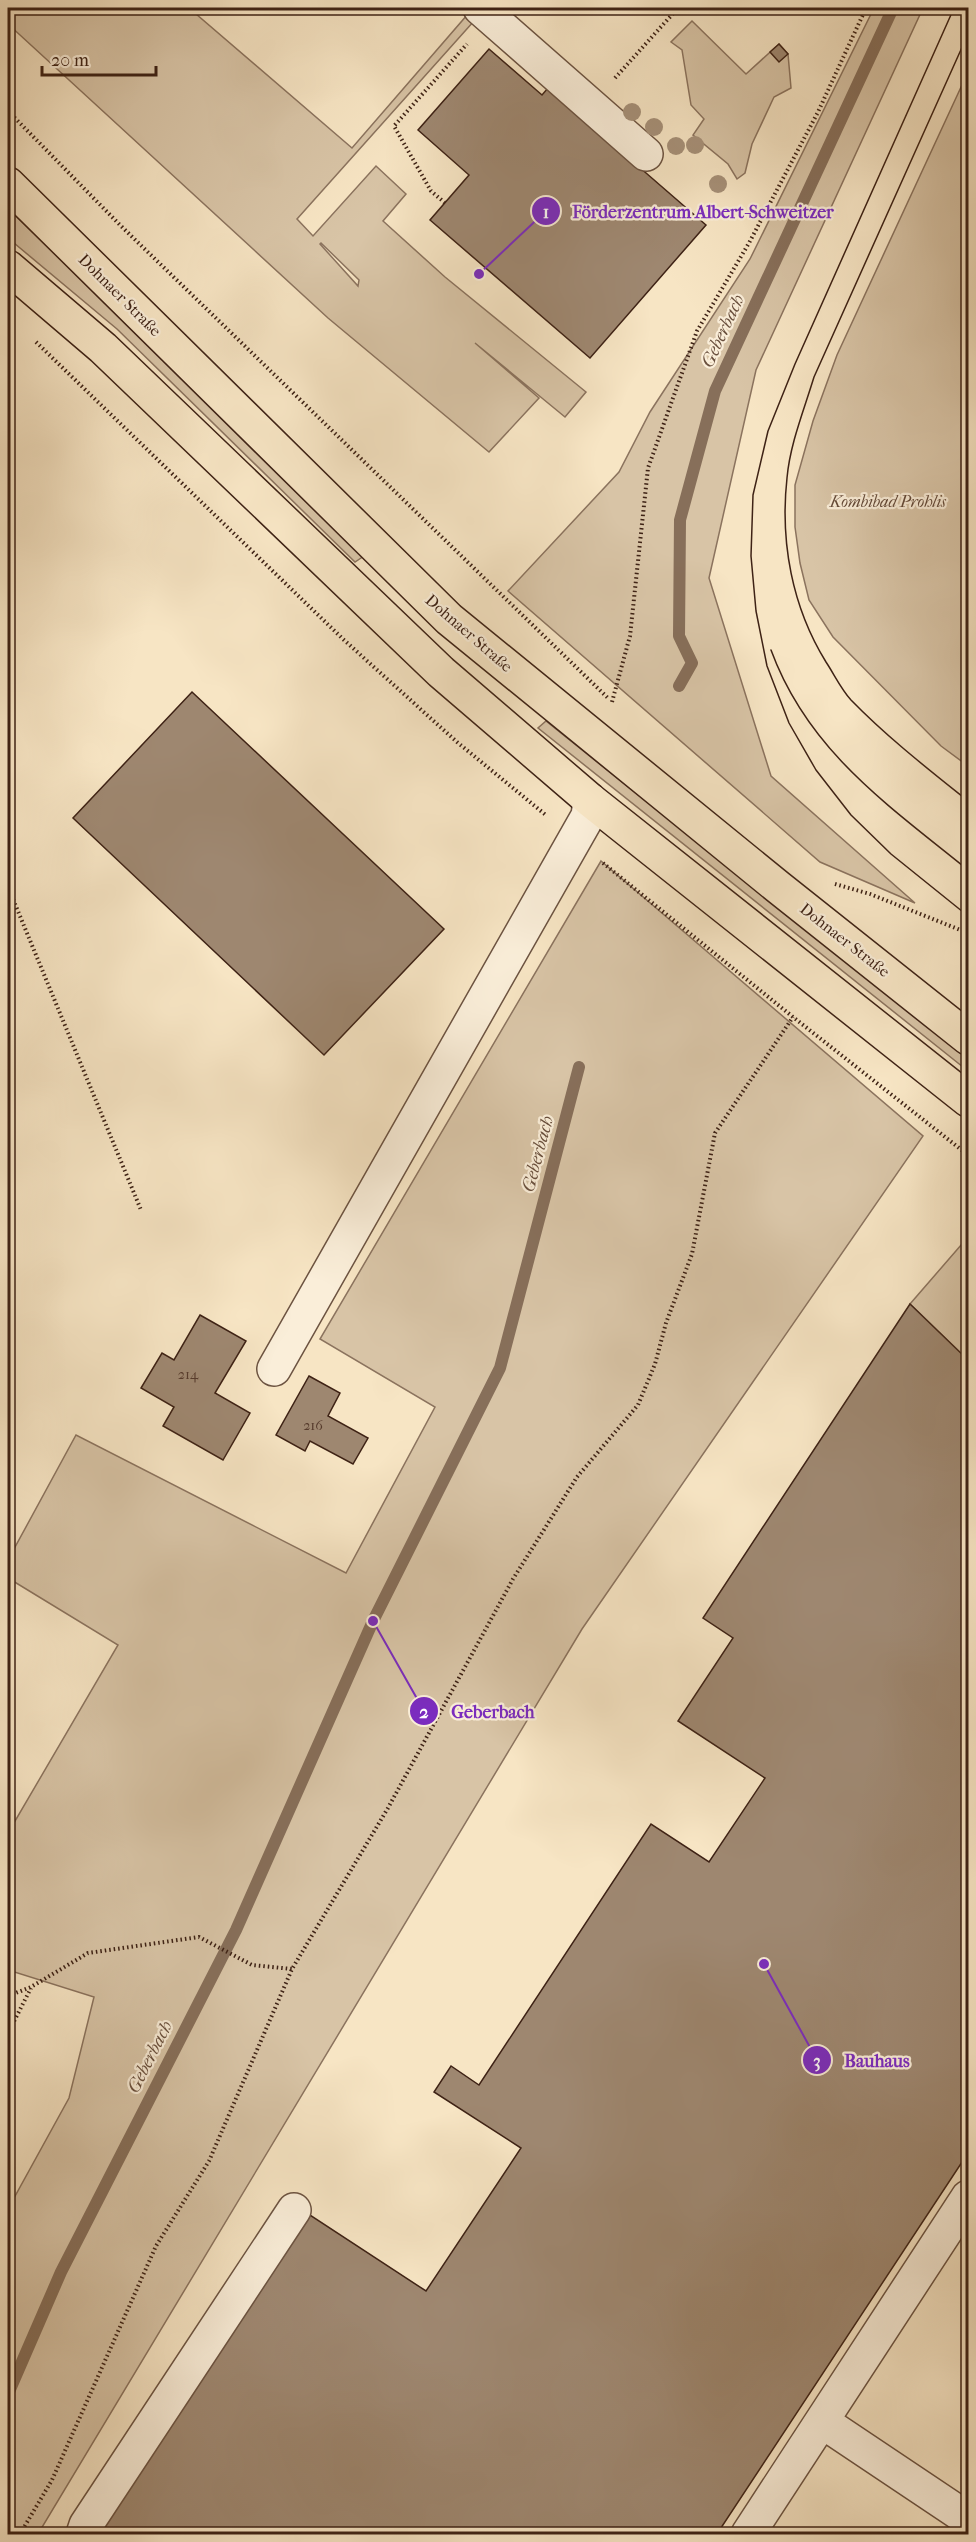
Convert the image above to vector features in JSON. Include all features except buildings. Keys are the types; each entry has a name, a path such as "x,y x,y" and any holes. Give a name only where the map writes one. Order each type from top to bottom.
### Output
{"main road":[{"name":"Dohnaer Straße","path":"8,184 449,619 769,880 969,1038"},
{"path":"8,267 103,348 441,672 591,800 969,1100"}],"lane":[{"path":"486,12 646,154"},
{"path":"274,1369 588,816 591,800"},
{"path":"748,2535 969,2197"},
{"path":"83,2535 86,2525 294,2210"},
{"path":"823,2422 969,2519"}],"path":[{"path":"590,104 678,8"},
{"path":"8,111 129,234 612,702 630,636 648,468 697,331 749,243 802,142 866,8"},
{"path":"445,203 431,191 394,126 486,12"},
{"path":"834,884 870,894 969,933"},
{"path":"8,887 141,1210"},
{"path":"20,2535 52,2480 156,2246 209,2161 292,1969 388,1808 513,1579 577,1477 638,1405 655,1364 666,1323 692,1254 715,1134 793,1017 969,1155"},
{"path":"8,1996 31,1987 87,1953 199,1937 252,1965 292,1969"},
{"path":"8,2033 31,1987"}],"green space":[{"path":"8,8 189,8 352,148 468,14 474,21 297,219 313,236 376,166 406,194 383,221 445,277 586,392 565,417 475,343 539,398 489,452 328,318 8,24","holes":["321,243 359,280 358,286 320,244"]},
{"path":"874,8 923,8 756,370 709,578 771,776 915,903 820,862 508,591 619,472 650,412 750,259"},
{"path":"692,21 746,74 779,44 788,54 791,88 774,97 752,144 745,173 737,179 728,164 693,135 704,119 691,105 682,50 671,42"},
{"name":"Kombibad Prohlis","path":"968,72 968,766 941,746 833,637 809,600 800,563 795,527 795,485 813,421 837,355"},
{"path":"8,208 364,556 355,562 117,329 8,238"},
{"path":"546,721 968,1059 968,1071 538,728"},
{"path":"601,861 923,1136 582,1629 38,2534 8,2534 8,2209 69,2098 94,1997 8,1970 8,1833 118,1645 8,1578 8,1560 76,1435 346,1573 435,1407 320,1339"},
{"path":"968,1237 968,1360 910,1304"}],"waterway":[{"name":"Geberbach","path":"679,686 692,663 679,636 680,520 715,391 893,8"},
{"name":"Geberbach","path":"8,2394 61,2272 236,1930 373,1621 500,1368 579,1067"}],"tram line":[{"path":"954,8 795,364 768,431 753,495 751,556 756,611 767,666 789,723 816,770 851,815 891,854 968,916"},
{"path":"968,34 814,377 791,453 785,502 787,550 797,596 814,641 844,691 879,727 968,801"},
{"path":"771,650 787,686 806,718 828,747 880,798 968,870"}],"place":[{"name":"Förderzentrum Albert-Schweitzer","path":"479,274"},
{"name":"Geberbach","path":"373,1621"},
{"name":"Bauhaus","path":"764,1964"}]}
